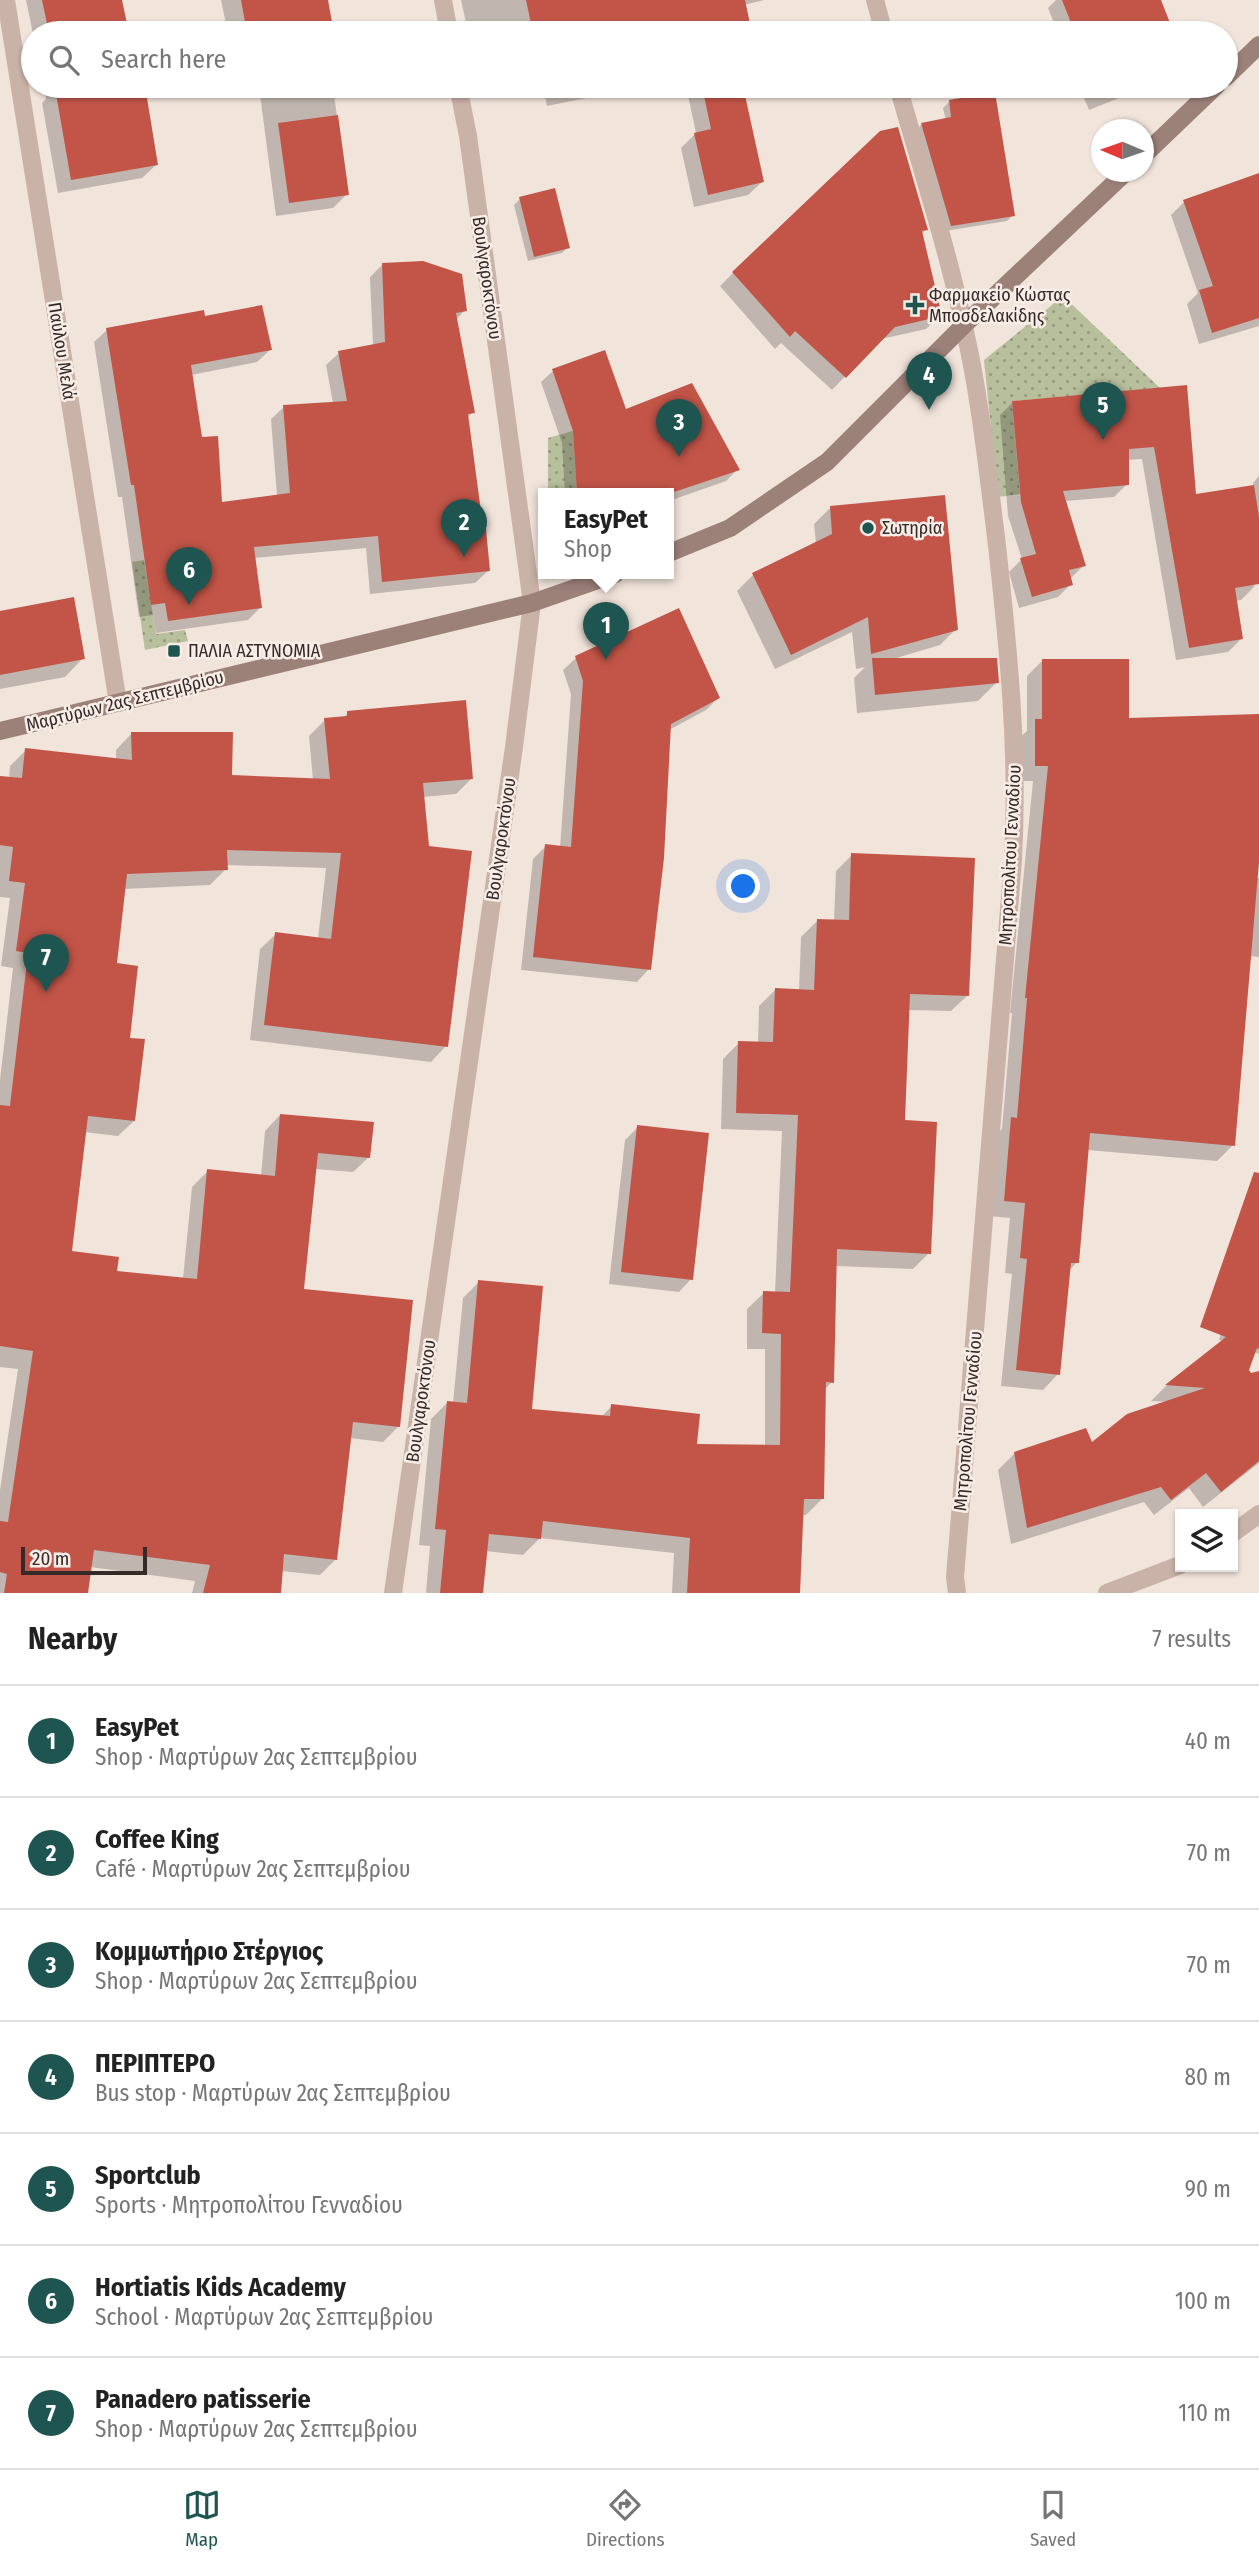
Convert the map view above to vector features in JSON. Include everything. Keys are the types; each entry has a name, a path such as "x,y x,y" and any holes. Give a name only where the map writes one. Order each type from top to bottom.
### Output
{"street":[{"name":"Παύλου Μελά","path":"6,0 21,95"},
{"path":"443,0 447,21"},
{"path":"875,0 881,21"},
{"path":"1238,65 1259,45"},
{"name":"Παύλου Μελά","path":"21,98 117,703"},
{"name":"Βουλγαροκτόνου","path":"393,1593 514,747 532,603 468,136 460,98"},
{"name":"Μητροπολίτου Γενναδίου","path":"901,98 964,325 984,445 1010,660 1016,804 955,1577 957,1593"},
{"path":"1154,145 1203,98"},
{"path":"674,551 730,528 827,462 964,325 1115,182"},
{"name":"Μαρτύρων 2ας Σεπτεμβρίου","path":"0,732 532,603 601,579"},
{"path":"1238,1529 1259,1514"},
{"path":"1107,1593 1175,1567"}],"green space":[{"path":"1063,296 1160,388 1012,401 1020,494 998,497 984,360"},
{"path":"573,431 577,488 548,488 548,438"},
{"path":"144,560 156,634 185,630 188,641 145,650 132,562"}],"building":[{"path":"42,0 122,0 126,21 46,21"},
{"path":"241,0 328,0 332,21 245,21"},
{"path":"526,0 745,0 749,21 530,21"},
{"path":"1062,0 1161,0 1169,21 1070,21"},
{"path":"57,98 147,98 158,165 71,180"},
{"path":"705,98 746,98 764,182 708,195 694,133 711,129"},
{"path":"996,98 1015,216 951,226 921,123 951,117 949,100"},
{"path":"338,115 349,195 289,203 278,123"},
{"path":"898,127 928,230 922,231 942,316 895,327 846,378 795,331 790,337 732,272 880,131"},
{"path":"1259,173 1259,318 1212,333 1199,290 1213,286 1183,200"},
{"path":"555,188 570,248 534,257 519,197"},
{"path":"423,261 462,274 467,311 456,313 475,413 468,414 482,519 485,519 490,571 382,582 378,536 254,547 262,608 168,621 165,603 151,605 134,485 131,485 106,328 204,310 205,316 262,305 272,350 191,365 202,437 218,436 222,502 290,493 283,405 347,401 338,351 385,342 382,263"},
{"path":"605,350 626,409 692,383 740,470 674,492 674,488 577,488 573,431 552,369"},
{"path":"1187,385 1196,494 1254,485 1259,517 1259,584 1235,588 1243,639 1189,648 1154,447 1129,449 1129,485 1063,491 1086,566 1069,570 1073,585 1032,597 1020,558 1036,554 1021,502 1012,401"},
{"path":"945,495 958,630 871,654 868,617 791,655 752,573 832,534 830,506"},
{"path":"74,597 85,659 0,675 0,611"},
{"path":"679,608 720,698 671,724 664,858 651,970 533,957 545,844 571,847 583,681 575,656"},
{"path":"872,658 997,658 999,683 875,695"},
{"path":"1042,659 1129,659 1129,718 1259,714 1259,862 1235,1146 1090,1133 1079,1263 1071,1263 1060,1375 1016,1370 1027,1259 1020,1258 1025,1203 1004,1201 1011,1117 1017,1118 1025,998 1048,766 1035,766 1035,719 1042,719"},
{"path":"466,700 473,779 423,783 429,846 472,851 448,1047 264,1025 275,932 331,939 341,853 227,850 228,870 127,874 117,963 138,966 130,1038 145,1039 135,1121 88,1116 72,1251 119,1257 117,1271 197,1279 207,1169 275,1176 280,1114 374,1122 370,1158 318,1153 304,1289 413,1300 400,1427 353,1422 337,1560 284,1554 281,1593 203,1593 210,1565 94,1550 88,1593 4,1593 7,1574 0,1572 0,1521 8,1522 33,1351 0,1346 0,1105 10,1106 28,953 16,951 25,883 9,881 13,847 0,845 0,776 22,778 25,748 132,760 131,732 233,732 232,775 330,779 324,718 347,716 347,711"},
{"path":"851,853 975,858 969,996 910,994 905,1120 937,1122 931,1254 837,1249 834,1383 826,1382 824,1499 804,1499 800,1593 687,1593 690,1538 543,1521 541,1539 489,1534 483,1593 440,1593 446,1530 435,1529 447,1401 467,1403 478,1280 543,1286 532,1409 610,1416 611,1404 700,1414 697,1444 780,1445 781,1334 762,1333 763,1291 790,1292 798,1115 736,1113 738,1041 773,1042 775,988 814,990 817,919 849,920"},
{"path":"637,1125 709,1133 693,1280 621,1272"},
{"path":"1254,1172 1259,1173 1259,1349 1257,1348 1249,1370 1251,1373 1259,1371 1259,1461 1221,1492 1206,1473 1171,1500 1161,1487 1027,1528 1014,1452 1086,1428 1092,1442 1127,1414 1205,1388 1165,1385 1226,1337 1200,1327"}],"place":[{"name":"Φαρμακείο Κώστας Μποσδελακίδης","path":"915,305"},
{"name":"ΠΕΡΙΠΤΕΡΟ","path":"929,410"},
{"name":"Sportclub","path":"1103,440"},
{"name":"Κομμωτήριο Στέργιος","path":"679,457"},
{"name":"Σωτηρία","path":"868,528"},
{"name":"Coffee King","path":"464,557"},
{"name":"Hortiatis Kids Academy","path":"189,605"},
{"name":"ΠΑΛΙΑ ΑΣΤΥΝΟΜΙΑ","path":"174,651"},
{"name":"EasyPet","path":"606,660"},
{"name":"Panadero patisserie","path":"46,992"}]}
